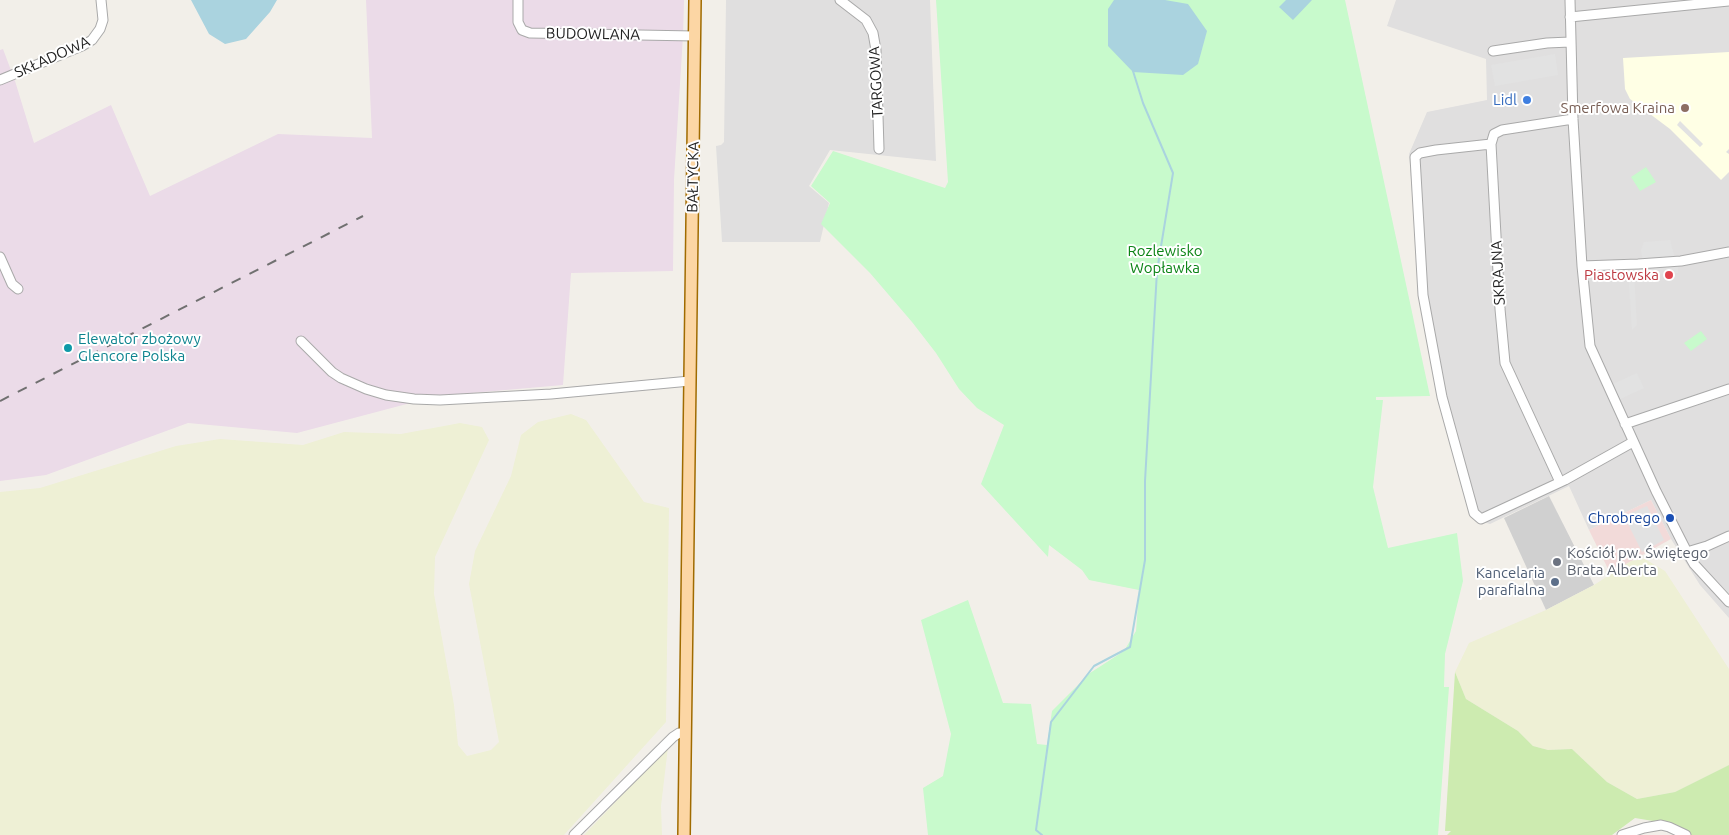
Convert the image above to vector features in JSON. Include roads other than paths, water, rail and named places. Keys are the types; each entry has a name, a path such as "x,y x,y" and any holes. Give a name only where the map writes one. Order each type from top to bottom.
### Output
{"main road":[{"name":"BAŁTYCKA","path":"684,835 695,0"}],"street":[{"name":"SKŁADOWA","path":"0,80 82,46 92,40 100,29 103,20 100,0"},
{"name":"BUDOWLANA","path":"518,0 518,22 522,30 530,33 694,36"},
{"name":"TARGOWA","path":"840,0 866,20 873,33 876,50 880,149"},
{"path":"1570,0 1573,119 1582,266 1590,346 1624,424 1686,552 1694,564 1729,602"},
{"path":"1570,17 1729,1"},
{"path":"1493,50 1570,42"},
{"path":"1573,119 1502,130 1494,134 1491,144 1420,152 1416,157 1423,295 1442,397 1474,513 1481,519 1560,482 1633,442"},
{"name":"SKRAJNA","path":"1491,144 1500,310 1505,362 1560,482"},
{"path":"1582,266 1681,261 1729,252"},
{"path":"0,257 12,284 18,289"},
{"path":"301,341 332,372 341,378 386,395 414,399 440,400 551,394 690,381"},
{"path":"1624,424 1729,390"},
{"path":"1686,552 1707,546 1729,536"},
{"path":"574,835 673,737 680,733 685,733"},
{"path":"1622,835 1644,828 1661,826 1669,827 1684,834"}],"water":[{"path":"191,0 277,0 270,12 246,39 225,44 209,34"},
{"path":"1114,0 1165,0 1188,4 1207,31 1198,64 1183,75 1133,72 1108,46 1108,9"},
{"path":"1286,0 1312,0 1293,20 1279,7"}],"waterway":[{"path":"1042,835 1036,830 1051,722 1094,666 1130,647 1145,560 1145,481 1157,271 1173,173 1143,103 1133,71"}],"railway":[{"path":"0,401 363,216"}],"place":[{"name":"Lidl","path":"1527,100"},
{"name":"Smerfowa Kraina","path":"1685,108"},
{"name":"Piastowska","path":"1669,275"},
{"name":"Elewator zbożowy Glencore Polska","path":"68,348"},
{"name":"Chrobrego","path":"1670,518"},
{"name":"Kościół pw. Świętego Brata Alberta","path":"1557,562"},
{"name":"Kancelaria parafialna","path":"1555,582"}],"park label":[{"name":"Rozlewisko Wopławka","path":"1165,260"}]}
